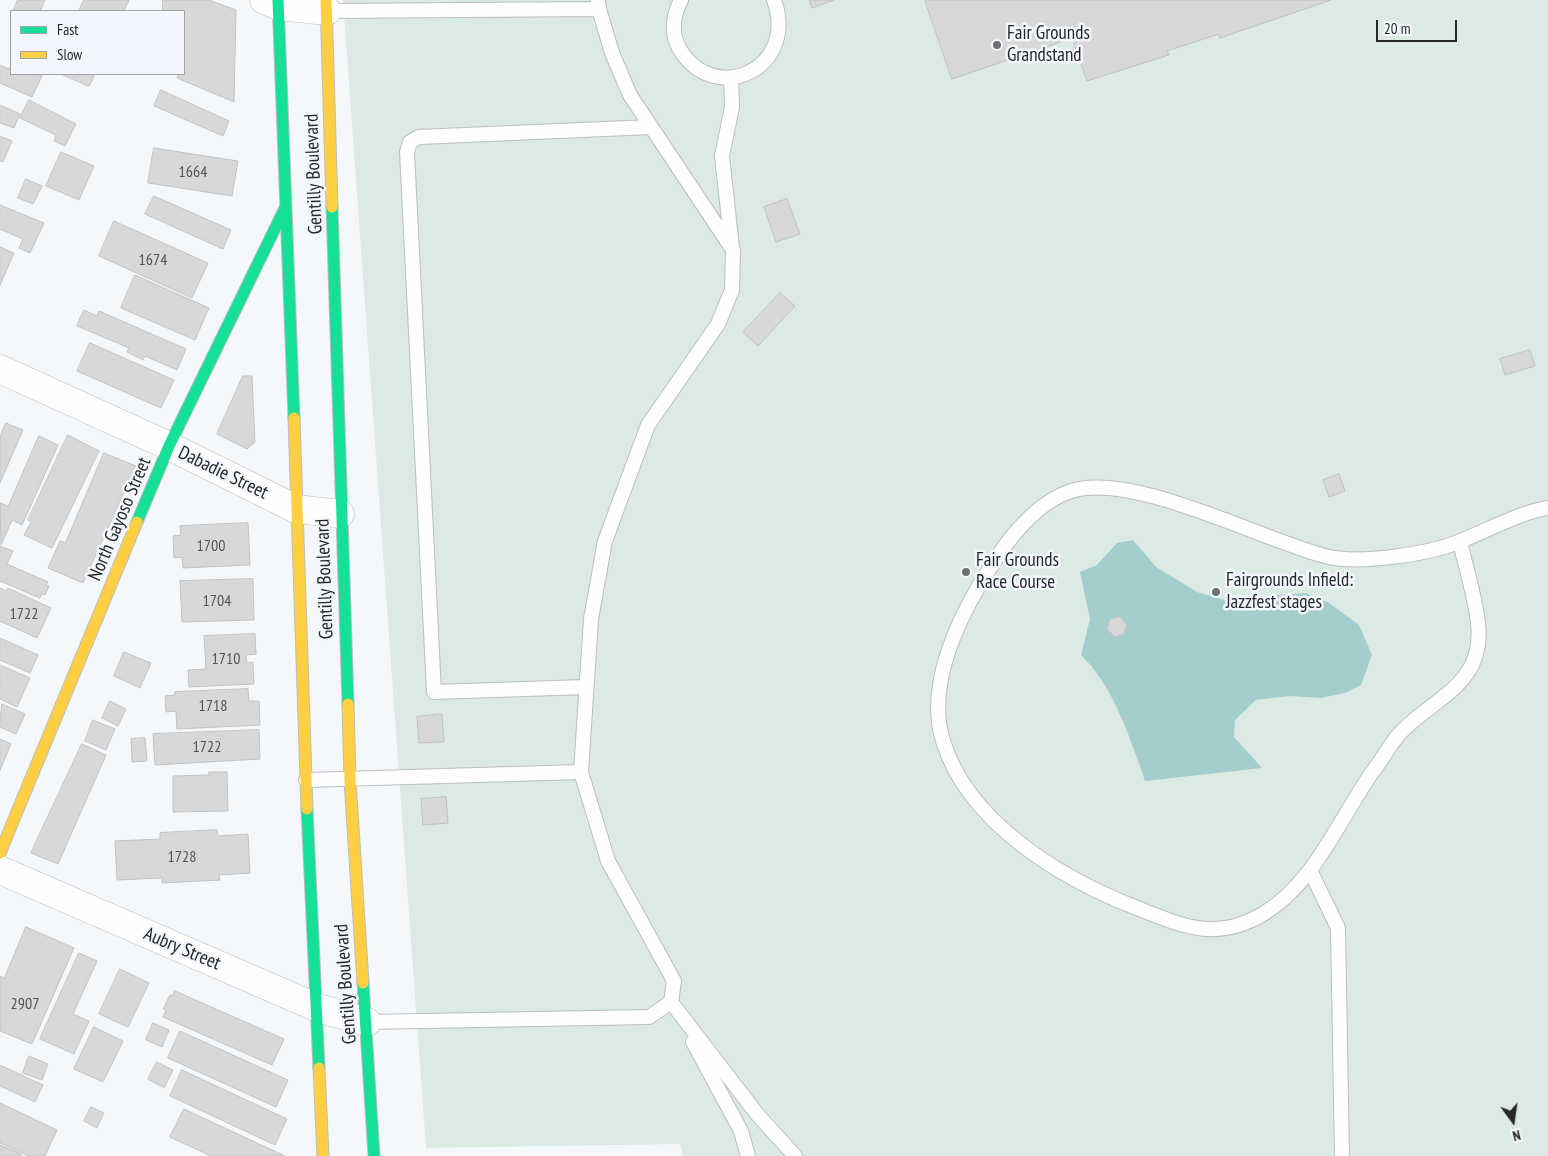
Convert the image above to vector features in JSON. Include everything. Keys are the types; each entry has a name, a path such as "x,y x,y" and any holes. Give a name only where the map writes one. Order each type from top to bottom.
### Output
{"main road":[{"name":"Gentilly Boulevard","path":"273,2 287,204 306,780 318,1008 323,1156"},
{"name":"Gentilly Boulevard","path":"327,5 340,514 350,780 367,1022 374,1156"},
{"name":"North Gayoso Street","path":"0,853 169,446 287,204"}],"street":[{"path":"273,2 327,5"},
{"name":"Dabadie Street","path":"0,368 169,446 296,509 340,514"},
{"name":"Aubry Street","path":"0,870 318,1008 367,1022"}],"lane":[{"path":"681,0 676,9 673,26 676,43 685,58 698,69 714,76 731,78 748,74 756,69 763,64 774,50 780,33 779,15 774,0"},
{"path":"327,5 598,4 612,53 630,95 732,250"},
{"path":"731,78 732,108 722,156 732,250 732,290 722,315 648,425 605,541 591,619 581,772 608,861 674,981 671,1002 741,1131 748,1156"},
{"path":"586,687 434,692 407,152 410,142 419,137 651,127"},
{"path":"1460,542 1478,623 1478,645 1474,664 1452,691 1401,732 1357,794 1310,870 1266,913 1244,924 1218,930 1186,927 1109,898 1063,874 1024,846 988,815 950,760 942,737 939,706 943,668 955,635 970,602 997,556 1021,528 1044,506 1071,491 1097,487 1130,491 1188,507 1328,557 1363,559 1415,552 1460,542 1493,526 1548,508"},
{"path":"306,780 581,772"},
{"path":"1310,870 1338,928 1342,1156"},
{"path":"367,1022 649,1017 671,1002"},
{"path":"671,1002 757,1114 795,1156"}],"shaded area":[{"name":"Fair Grounds Race Course","path":"343,0 1548,0 1548,1156 682,1156 680,1144 426,1148"}],"water":[{"path":"1133,540 1156,567 1197,592 1231,602 1265,596 1306,593 1329,603 1359,625 1372,655 1361,685 1345,693 1321,698 1290,696 1256,700 1235,720 1234,737 1262,768 1145,781 1127,731 1112,698 1093,668 1081,655 1090,619 1080,572 1097,565 1117,543"}],"building":[{"path":"18,0 45,0 40,10 13,10"},
{"path":"84,0 129,0 124,10 79,10"},
{"path":"163,0 209,0 236,10 234,102 177,78 178,75 185,75 185,10 163,10"},
{"path":"810,0 834,0 812,8"},
{"name":"Fair Grounds Grandstand","path":"925,0 1331,0 1220,38 1219,34 1167,51 1169,55 1087,81 1072,38 952,79"},
{"path":"0,65 9,69 10,67 10,75 42,76 32,97 0,83"},
{"path":"63,75 94,76 89,86"},
{"path":"161,90 229,121 223,136 154,106"},
{"path":"29,100 76,124 65,146 54,141 56,135 20,118"},
{"path":"0,105 20,114 14,128 0,123"},
{"path":"0,136 12,141 3,162 0,161"},
{"path":"154,148 238,161 232,196 148,183"},
{"path":"61,152 94,166 79,200 46,186"},
{"path":"26,179 42,186 33,204 18,198"},
{"path":"154,196 231,230 223,249 145,214"},
{"path":"787,199 800,234 776,242 764,207"},
{"path":"0,205 44,223 30,253 19,248 23,239 0,229"},
{"path":"114,221 208,263 192,298 99,256"},
{"path":"0,247 14,253 0,285"},
{"path":"135,275 209,308 195,340 121,308"},
{"path":"780,293 795,306 758,346 743,332"},
{"path":"84,310 97,316 99,311 186,349 177,370 145,356 143,360 127,352 129,348 77,326"},
{"path":"90,343 174,380 161,408 77,371"},
{"path":"1530,350 1535,366 1505,375 1500,359"},
{"path":"243,376 252,376 255,442 247,449 217,434"},
{"path":"6,423 23,430 0,483 0,437"},
{"path":"68,435 99,451 52,548 24,535 31,522 28,520"},
{"path":"39,436 58,445 22,525 12,520 1,545 0,503 8,506"},
{"path":"104,453 136,466 83,583 48,568 60,541 65,543"},
{"path":"1339,474 1345,491 1329,497 1323,480"},
{"path":"248,523 250,565 183,568 182,557 174,558 173,536 181,535 180,526"},
{"path":"0,546 13,551 7,564 48,582 46,585 49,586 45,595 42,594 40,598 0,581"},
{"path":"253,579 254,620 182,622 180,581"},
{"path":"0,588 6,591 8,588 51,608 37,638 0,621"},
{"path":"1120,617 1127,625 1124,634 1115,637 1107,629 1110,619"},
{"path":"255,634 256,654 246,655 247,663 253,662 254,684 189,687 188,670 206,669 204,636"},
{"path":"0,638 38,655 30,673 0,660"},
{"path":"124,652 151,663 140,688 114,676"},
{"path":"0,665 30,678 17,707 0,699"},
{"path":"248,689 249,701 259,701 260,725 177,729 176,711 166,712 165,696 175,695 175,692"},
{"path":"110,701 126,709 118,726 102,718"},
{"path":"2,704 25,714 16,734 0,727"},
{"path":"442,714 444,742 419,743 417,717"},
{"path":"93,720 115,729 106,750 85,741"},
{"path":"259,730 260,759 155,765 153,734"},
{"path":"145,738 147,761 132,762 131,739"},
{"path":"0,739 11,744 0,770"},
{"path":"82,744 106,755 58,864 31,853"},
{"path":"209,772 227,772 228,811 173,812 173,776 209,775"},
{"path":"446,797 448,823 423,825 421,799"},
{"path":"217,830 218,836 248,834 250,873 219,875 220,880 162,883 162,878 117,880 115,841 160,839 160,833"},
{"path":"26,927 74,948 32,1044 0,1031 0,976 4,978"},
{"path":"79,953 97,961 73,1014 89,1021 74,1054 40,1039"},
{"path":"120,969 149,983 128,1027 99,1014"},
{"path":"175,991 284,1039 272,1065 163,1017 166,1010 163,1009 170,995 172,996"},
{"path":"153,1023 169,1030 162,1047 146,1040"},
{"path":"94,1027 123,1041 103,1082 74,1069"},
{"path":"180,1031 288,1080 276,1107 168,1058"},
{"path":"29,1056 48,1064 42,1080 23,1073"},
{"path":"157,1062 173,1070 164,1088 148,1079"},
{"path":"0,1065 43,1085 35,1102 0,1086"},
{"path":"182,1070 287,1119 275,1145 170,1096"},
{"path":"0,1103 57,1130 45,1156 29,1156 0,1143"},
{"path":"91,1107 104,1113 97,1128 84,1121"},
{"path":"184,1109 285,1156 211,1156 170,1137"},
{"path":"0,1145 21,1154 21,1156 0,1156"}],"traffic: fast":[{"path":"278,0 294,418"},
{"path":"332,207 348,704"},
{"path":"137,522 169,446 285,208"},
{"path":"307,809 319,1068"},
{"path":"363,983 374,1156"}],"traffic: slow":[{"path":"326,0 332,207"},
{"path":"294,418 307,809"},
{"path":"0,853 137,522"},
{"path":"348,704 350,780 363,983"},
{"path":"319,1068 323,1156"}],"place":[{"name":"Fair Grounds Grandstand","path":"997,45"},
{"name":"Fair Grounds Race Course","path":"966,572"},
{"name":"Fairgrounds Infield: Jazzfest stages","path":"1216,592"}]}
